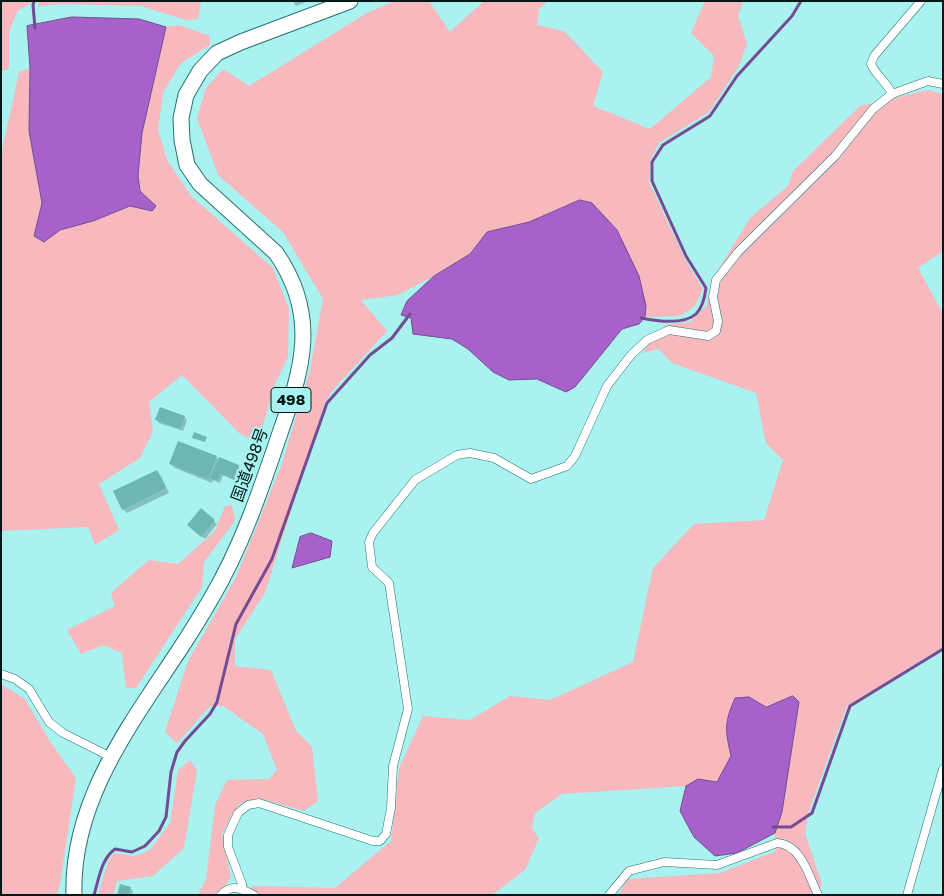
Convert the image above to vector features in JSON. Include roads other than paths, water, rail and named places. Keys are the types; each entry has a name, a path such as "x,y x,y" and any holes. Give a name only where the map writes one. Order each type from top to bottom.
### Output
{"highway":[{"name":"国道498号","path":"74,894 75,864 85,818 111,757 137,713 213,596 233,556 256,503 284,423 297,381 302,353 304,327 294,285 286,267 276,253 200,184 187,165 182,140 182,118 186,95 200,71 217,53 240,42 350,1"}],"street":[{"path":"892,94 888,85 871,64 874,56 921,1"},
{"path":"242,889 242,884 228,847 228,835 238,813 248,805 259,803 373,841 380,841 386,834 391,808 394,766 408,709 389,583 372,567 369,542 415,480 457,455 470,453 494,458 531,479 567,466 575,456 608,386 631,355 647,340 669,330 708,336 716,331 718,321 713,297 716,280 738,252 835,156 873,108 892,94 928,81 943,84"},
{"path":"1,674 15,679 29,689 49,722 63,733 111,757"},
{"path":"907,895 943,770"},
{"path":"609,895 629,870 664,862 717,865 777,843 784,843 792,847 799,855 818,895"},
{"path":"221,895 226,889 232,887 242,889 254,895"}],"waterway":[{"path":"34,1 35,28"},
{"path":"641,318 677,321 691,317 700,308 706,288 686,256 652,181 652,162 663,145 710,116 737,76 792,16 801,1"},
{"path":"94,895 101,870 110,853 115,849 132,852 145,846 159,831 166,817 171,772 177,752 210,714 217,702 236,624 272,559 327,403 370,355 392,338 410,314"},
{"path":"773,827 791,827 812,813 850,706 943,649"}]}
